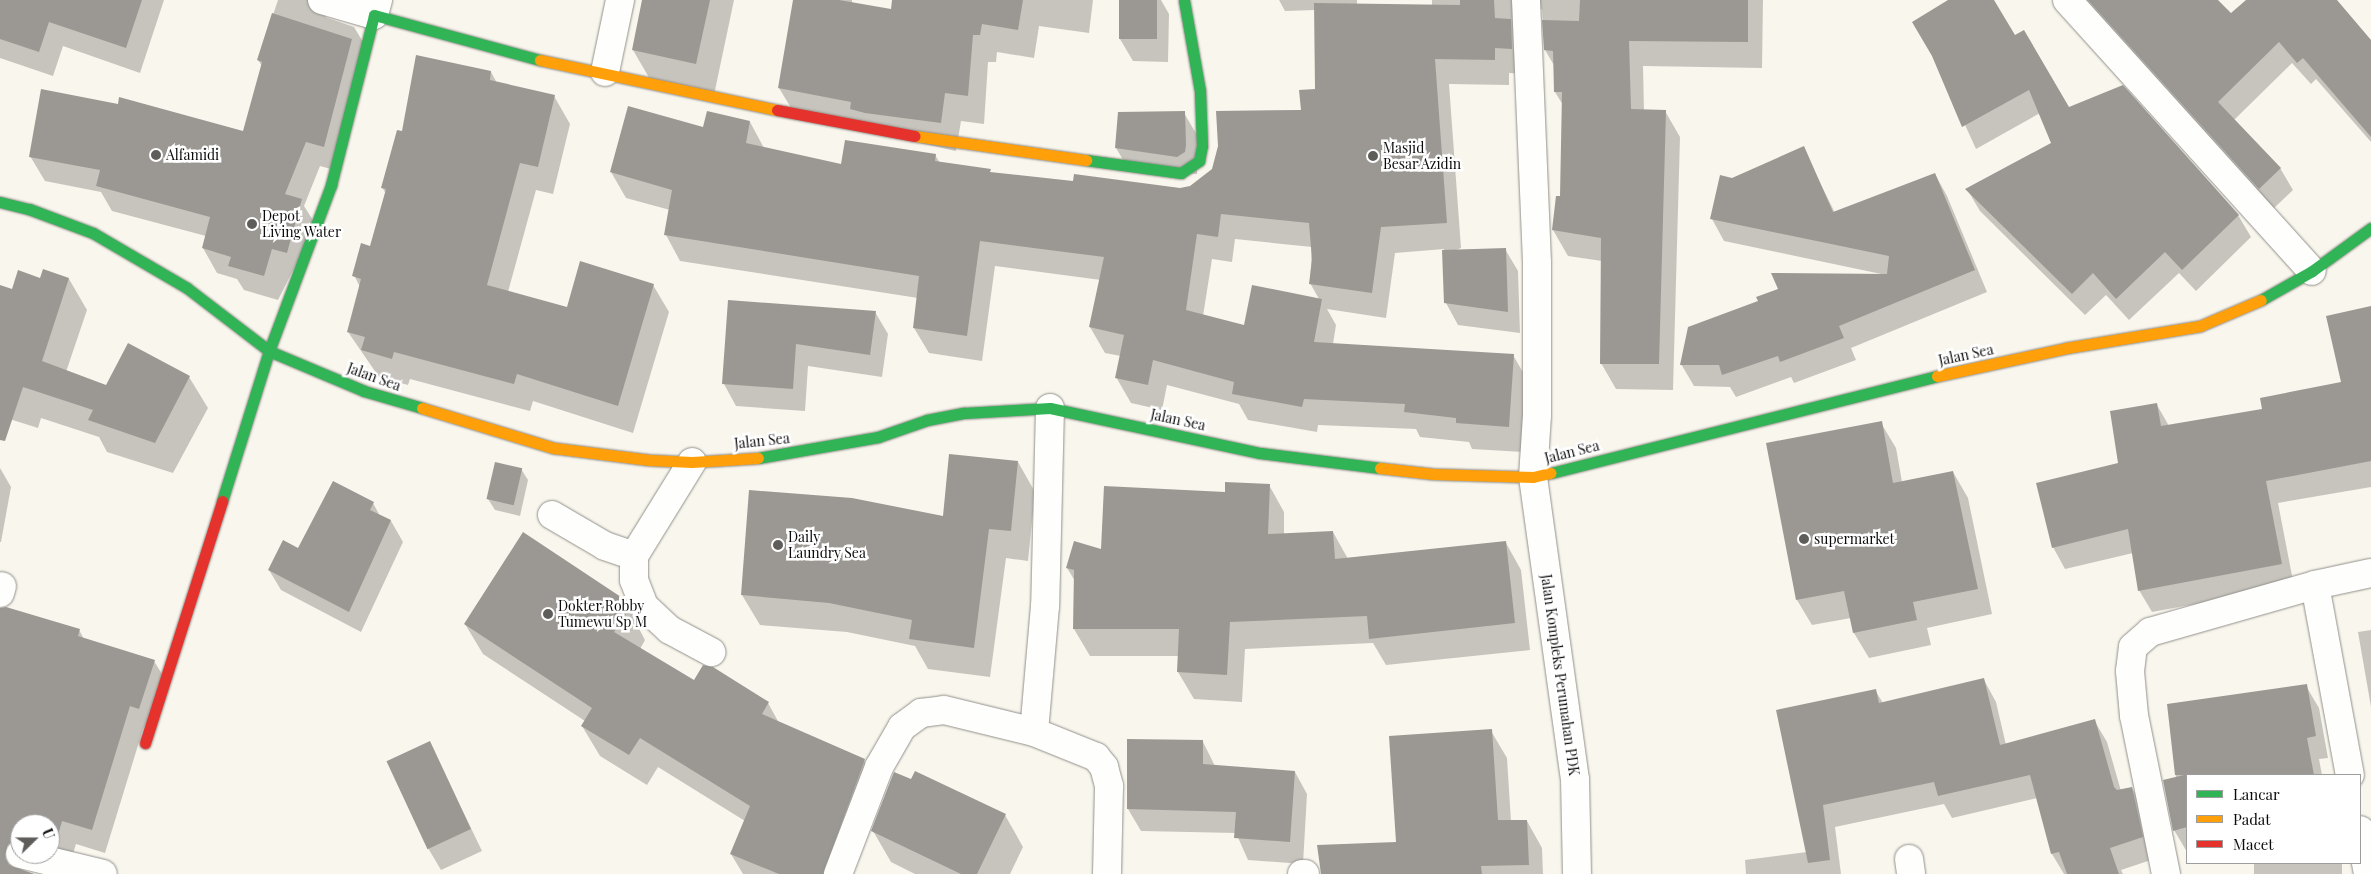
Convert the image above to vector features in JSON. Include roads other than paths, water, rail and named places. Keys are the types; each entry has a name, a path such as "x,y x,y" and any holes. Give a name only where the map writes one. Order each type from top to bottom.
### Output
{"main road":[{"path":"145,744 269,351 331,185 376,7 569,68 605,72 862,128 1181,173 1199,161 1202,146 1200,91 1184,0"},
{"name":"Jalan Sea","path":"0,202 29,209 93,233 186,288 269,351 364,390 554,448 649,460 692,462 773,457 878,437 927,420 964,413 1050,408 1260,453 1434,474 1533,477 1903,384 2066,348 2200,326 2254,304 2312,271 2371,228"}],"street":[{"path":"322,0 376,7"},
{"path":"605,72 620,0"},
{"name":"Jalan Kompleks Perumahan PDK","path":"1526,0 1537,263 1537,415 1533,477 1574,779 1577,874"},
{"path":"2067,0 2312,271"},
{"path":"1034,732 1045,606 1050,408"},
{"path":"692,462 634,556 634,580 644,606 670,630 712,652"},
{"path":"552,515 605,546 634,556"},
{"path":"2166,874 2134,716 2130,671 2133,647 2150,632 2314,585 2371,573"},
{"path":"2314,585 2350,774"},
{"path":"838,874 879,767 902,727 920,714 944,710 1034,732 1096,757 1104,767 1109,786 1106,874"},
{"path":"2361,836 2368,874"},
{"path":"60,864 103,874"}],"place":[{"name":"Alfamidi","path":"156,155"},
{"name":"Masjid Besar Azidin","path":"1373,156"},
{"name":"Depot Living Water","path":"252,224"},
{"name":"supermarket","path":"1804,539"},
{"name":"Daily Laundry Sea","path":"778,545"},
{"name":"Dokter Robby Tumewu Sp M","path":"548,614"}]}
